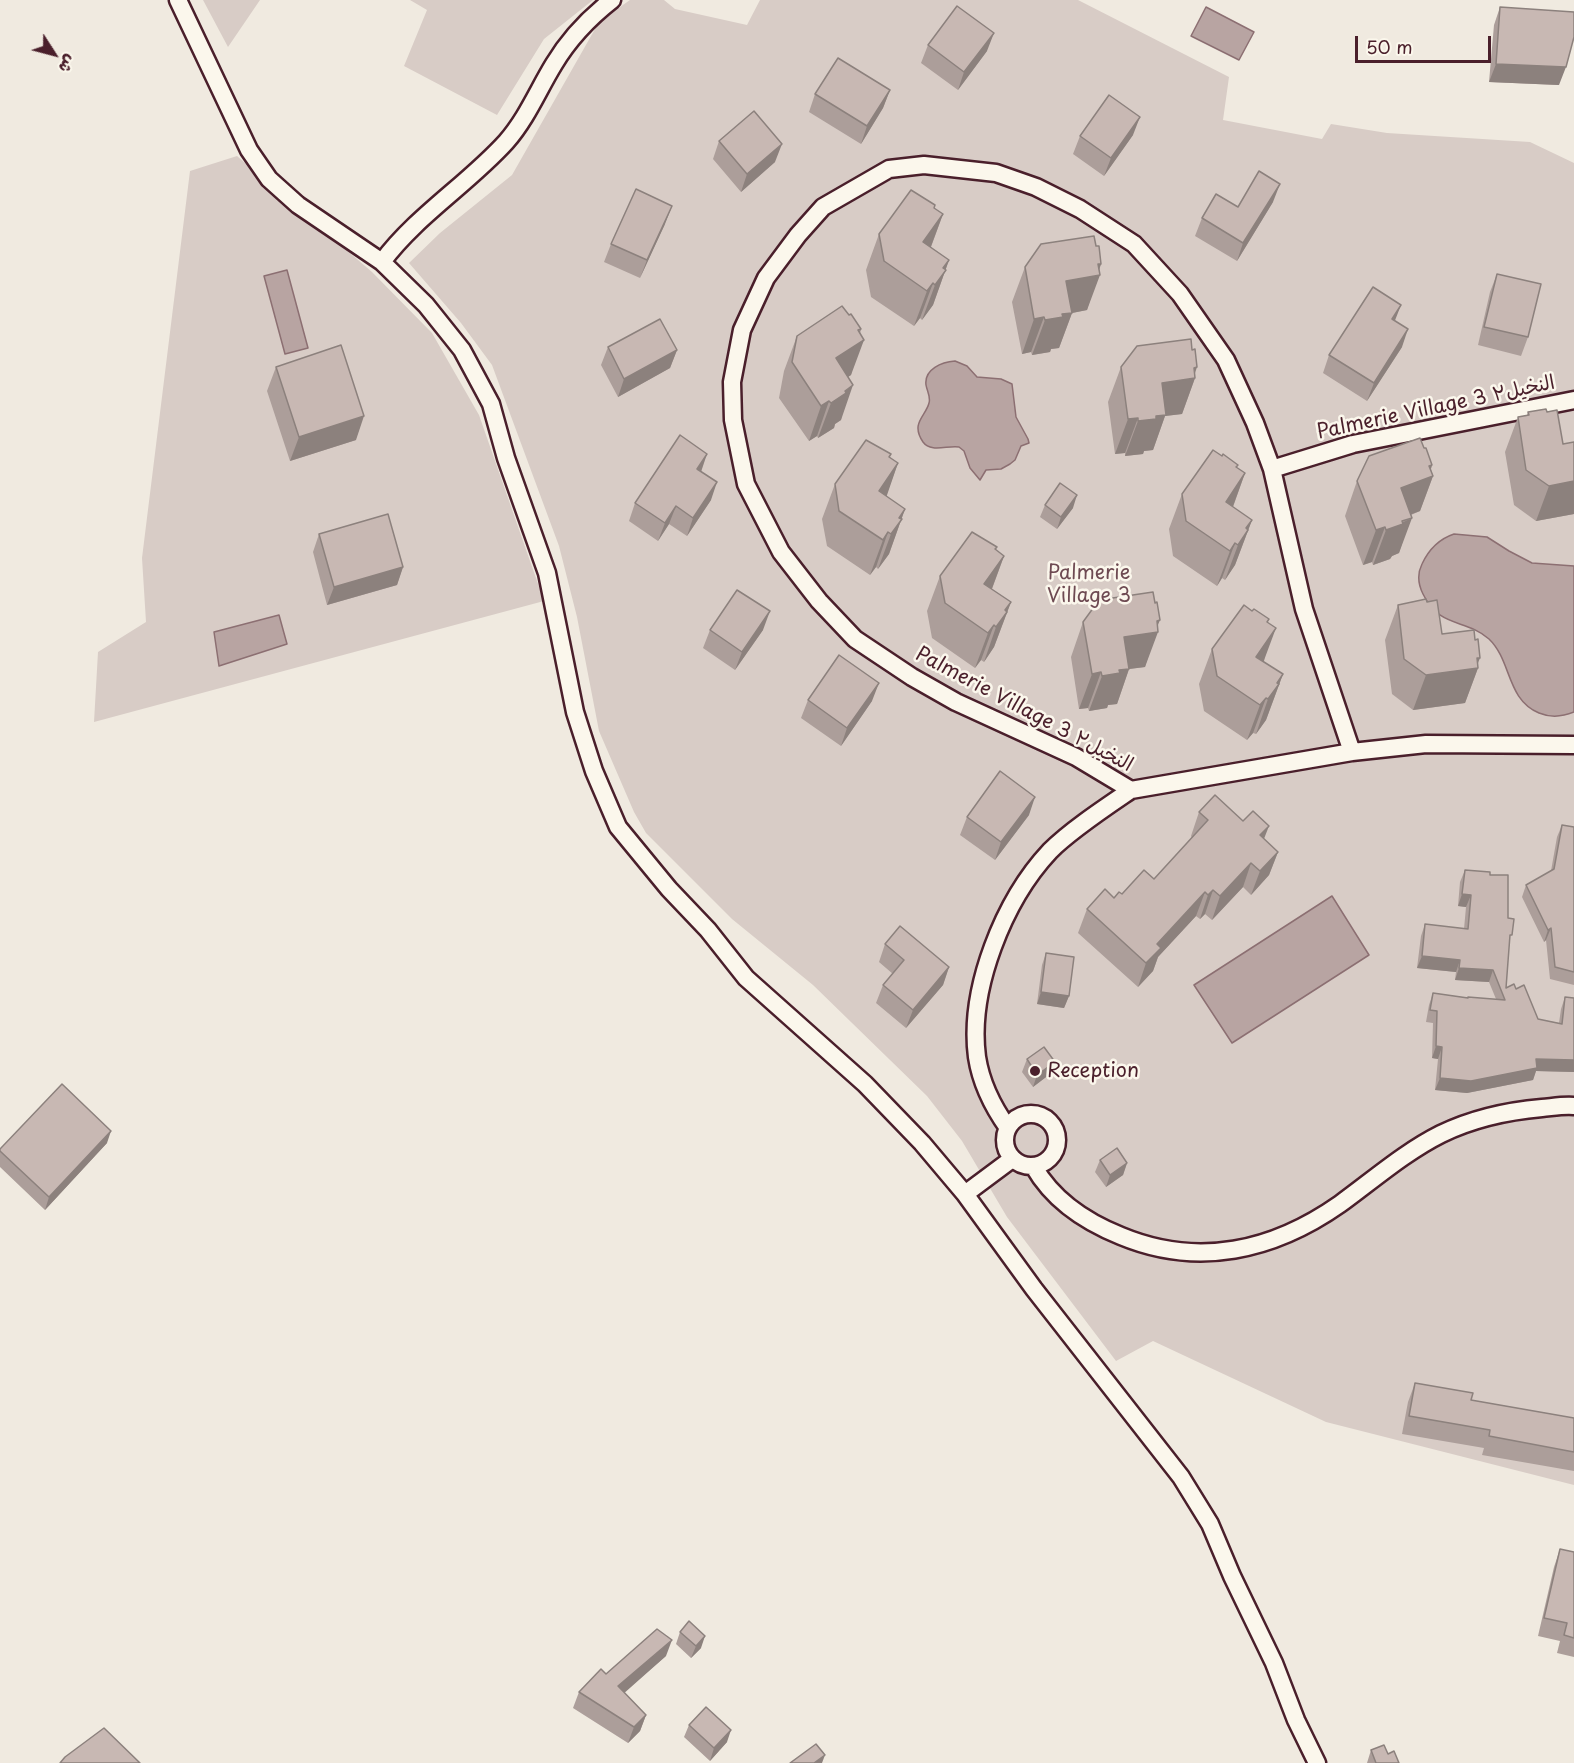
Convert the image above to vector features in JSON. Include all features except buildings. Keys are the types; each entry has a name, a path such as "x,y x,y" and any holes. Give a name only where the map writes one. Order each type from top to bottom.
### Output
{"street":[{"path":"178,0 249,150 269,179 298,206 382,262 426,306 462,350 491,404 506,458 547,573 575,712 594,771 618,827 669,890 708,930 746,978 865,1084 922,1143 965,1194 1049,1308 1181,1477 1210,1524 1317,1763"},
{"path":"382,262 397,242 508,140 522,122 573,36 612,0"},
{"name":"Palmerie Village 3 النخيل٣","path":"1131,790 1076,757 956,702 855,639 819,601 781,552 746,484 733,420 732,382 742,330 766,278 798,235 823,207 889,169 924,165 996,173 1036,187 1080,208 1134,244 1180,294 1226,360 1256,423 1272,469 1304,609 1352,752"},
{"name":"Palmerie Village 3 النخيل٣","path":"1272,469 1353,444 1574,400"},
{"name":"Palmerie Village 3 النخيل٣","path":"1012,1159 1006,1150 1005,1139 1008,1128 985,1087 977,1057 977,1007 992,949 1016,895 1051,851 1100,811 1131,790 1352,752 1426,744 1574,745"},
{"path":"1034,1167 1043,1183 1065,1204 1095,1226 1142,1245 1193,1254 1240,1249 1285,1236 1339,1205 1381,1172 1441,1134 1490,1114 1574,1106"},
{"path":"965,1194 1012,1159 1022,1165 1034,1167 1053,1156 1058,1136 1054,1126 1046,1118 1036,1114 1025,1115 1015,1119 1008,1128"}],"green space":[{"path":"203,0 260,0 228,47"},
{"path":"410,0 593,0 544,39 497,115 404,66 427,10"},
{"name":"Palmerie Village 3","path":"630,0 664,0 675,9 747,25 760,0 1078,0 1229,77 1223,120 1322,139 1331,124 1387,133 1530,142 1574,163 1574,1485 1326,1422 1153,1341 1116,1361 1007,1217 962,1141 927,1096 813,985 732,919 646,833 634,812 599,731 577,617 559,546 492,365 461,323 409,263 440,233 512,175 599,22"},
{"path":"237,156 372,272 432,333 479,415 544,601 94,722 98,652 146,622 142,558 190,171"}],"shaded area":[{"path":"1206,7 1254,32 1239,60 1191,36"},
{"path":"287,270 308,348 285,354 264,276"},
{"path":"955,361 967,366 977,377 1001,379 1012,384 1016,417 1029,443 1021,446 1015,460 1010,464 1001,469 986,470 980,480 970,468 964,451 959,447 930,447 919,435 918,425 929,401 926,379 935,367"},
{"path":"1454,534 1487,537 1532,563 1574,566 1574,712 1552,716 1543,715 1528,707 1520,699 1502,658 1489,639 1480,632 1445,618 1430,605 1420,586 1420,568 1435,545"},
{"path":"279,615 287,644 219,666 214,632"},
{"path":"1332,896 1369,955 1232,1043 1194,985"}],"place":[{"name":"Reception","path":"1035,1071"}]}
